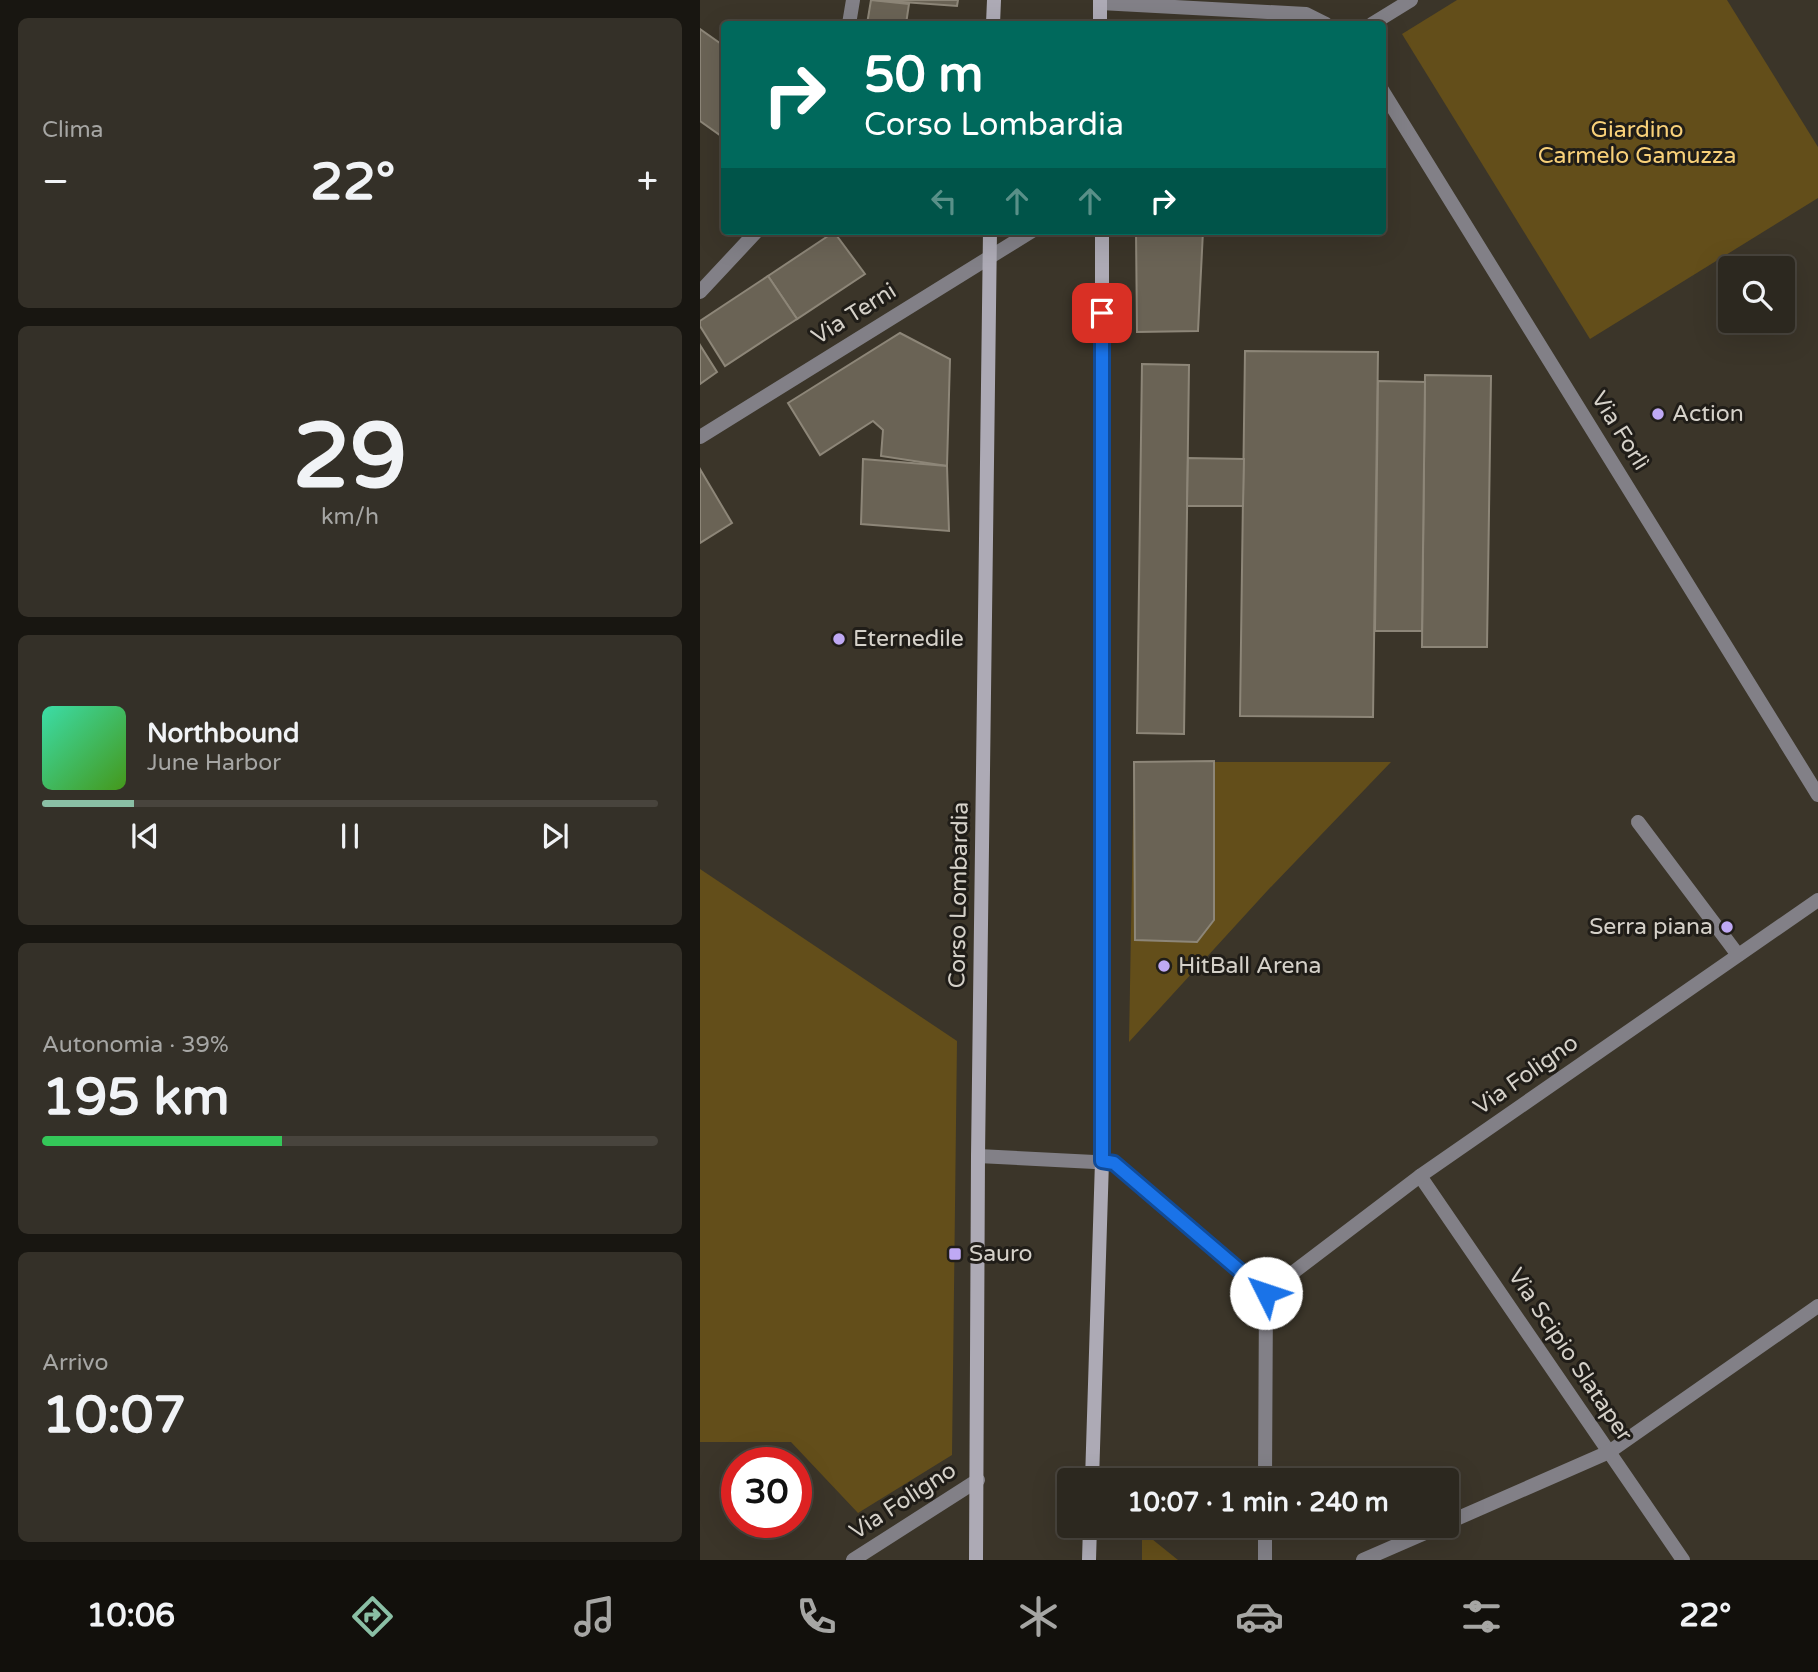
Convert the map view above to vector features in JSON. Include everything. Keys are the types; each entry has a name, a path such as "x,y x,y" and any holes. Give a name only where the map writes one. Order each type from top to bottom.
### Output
{"street":[{"path":"850,21 853,0"},
{"path":"993,21 994,0"},
{"path":"1377,21 1411,0"},
{"path":"1100,21 1100,1 1307,14 1320,21"},
{"name":"Via Forlì","path":"1386,96 1818,795"},
{"path":"700,292 753,235"},
{"name":"Corso Lombardia","path":"976,1560 978,1156 990,235"},
{"name":"Via Terni","path":"700,437 1025,235"},
{"path":"1092,1468 1102,1161 1102,235"},
{"path":"1638,822 1738,956"},
{"name":"Via Foligno","path":"1266,1293 1420,1176 1818,900"},
{"path":"978,1156 1114,1163 1266,1293 1265,1468"},
{"name":"Via Scipio Slataper","path":"1420,1176 1683,1560"},
{"path":"1459,1518 1609,1452 1818,1306"},
{"name":"Via Foligno","path":"853,1560 978,1480"},
{"path":"1089,1560 1090,1538"},
{"path":"1265,1538 1265,1560"},
{"path":"1363,1560 1413,1538"}],"green space":[{"name":"Giardino Carmelo Gamuzza","path":"1457,0 1727,0 1818,147 1818,198 1724,256 1718,256 1718,260 1590,339 1402,34"},
{"name":"HitBall Arena","path":"1134,762 1391,762 1268,890 1129,1042"},
{"path":"700,869 957,1041 952,1455 858,1513 812,1464 812,1447 796,1447 791,1442 700,1442"},
{"path":"1142,1538 1151,1538 1178,1560 1142,1560"}],"building":[{"path":"871,0 909,4 906,21 868,21"},
{"path":"875,0 958,0 957,6"},
{"path":"700,29 721,44 721,136 700,121"},
{"path":"830,235 836,235 865,274 797,319 768,276"},
{"path":"1136,235 1203,235 1198,331 1137,332"},
{"path":"768,276 797,319 725,366 700,326 700,321"},
{"path":"900,333 950,359 947,466 881,456 883,430 873,421 820,455 788,403"},
{"path":"700,345 717,372 700,384"},
{"path":"1245,351 1378,352 1373,717 1240,716"},
{"path":"1142,364 1189,365 1184,734 1137,733"},
{"path":"1425,375 1491,376 1487,647 1422,647"},
{"path":"1378,381 1425,382 1422,631 1375,631"},
{"path":"1188,458 1244,459 1243,506 1187,506"},
{"path":"863,459 947,466 949,531 861,524"},
{"path":"700,469 732,523 700,543"},
{"path":"1214,761 1214,920 1197,942 1135,940 1134,762"}],"place":[{"name":"Action","path":"1658,414"},
{"name":"Eternedile","path":"839,639"},
{"name":"Serra piana","path":"1727,927"},
{"name":"HitBall Arena","path":"1164,966"},
{"name":"Sauro","path":"955,1254"}],"route":[{"path":"1102,313 1102,1161 1114,1163 1266,1293"}]}
